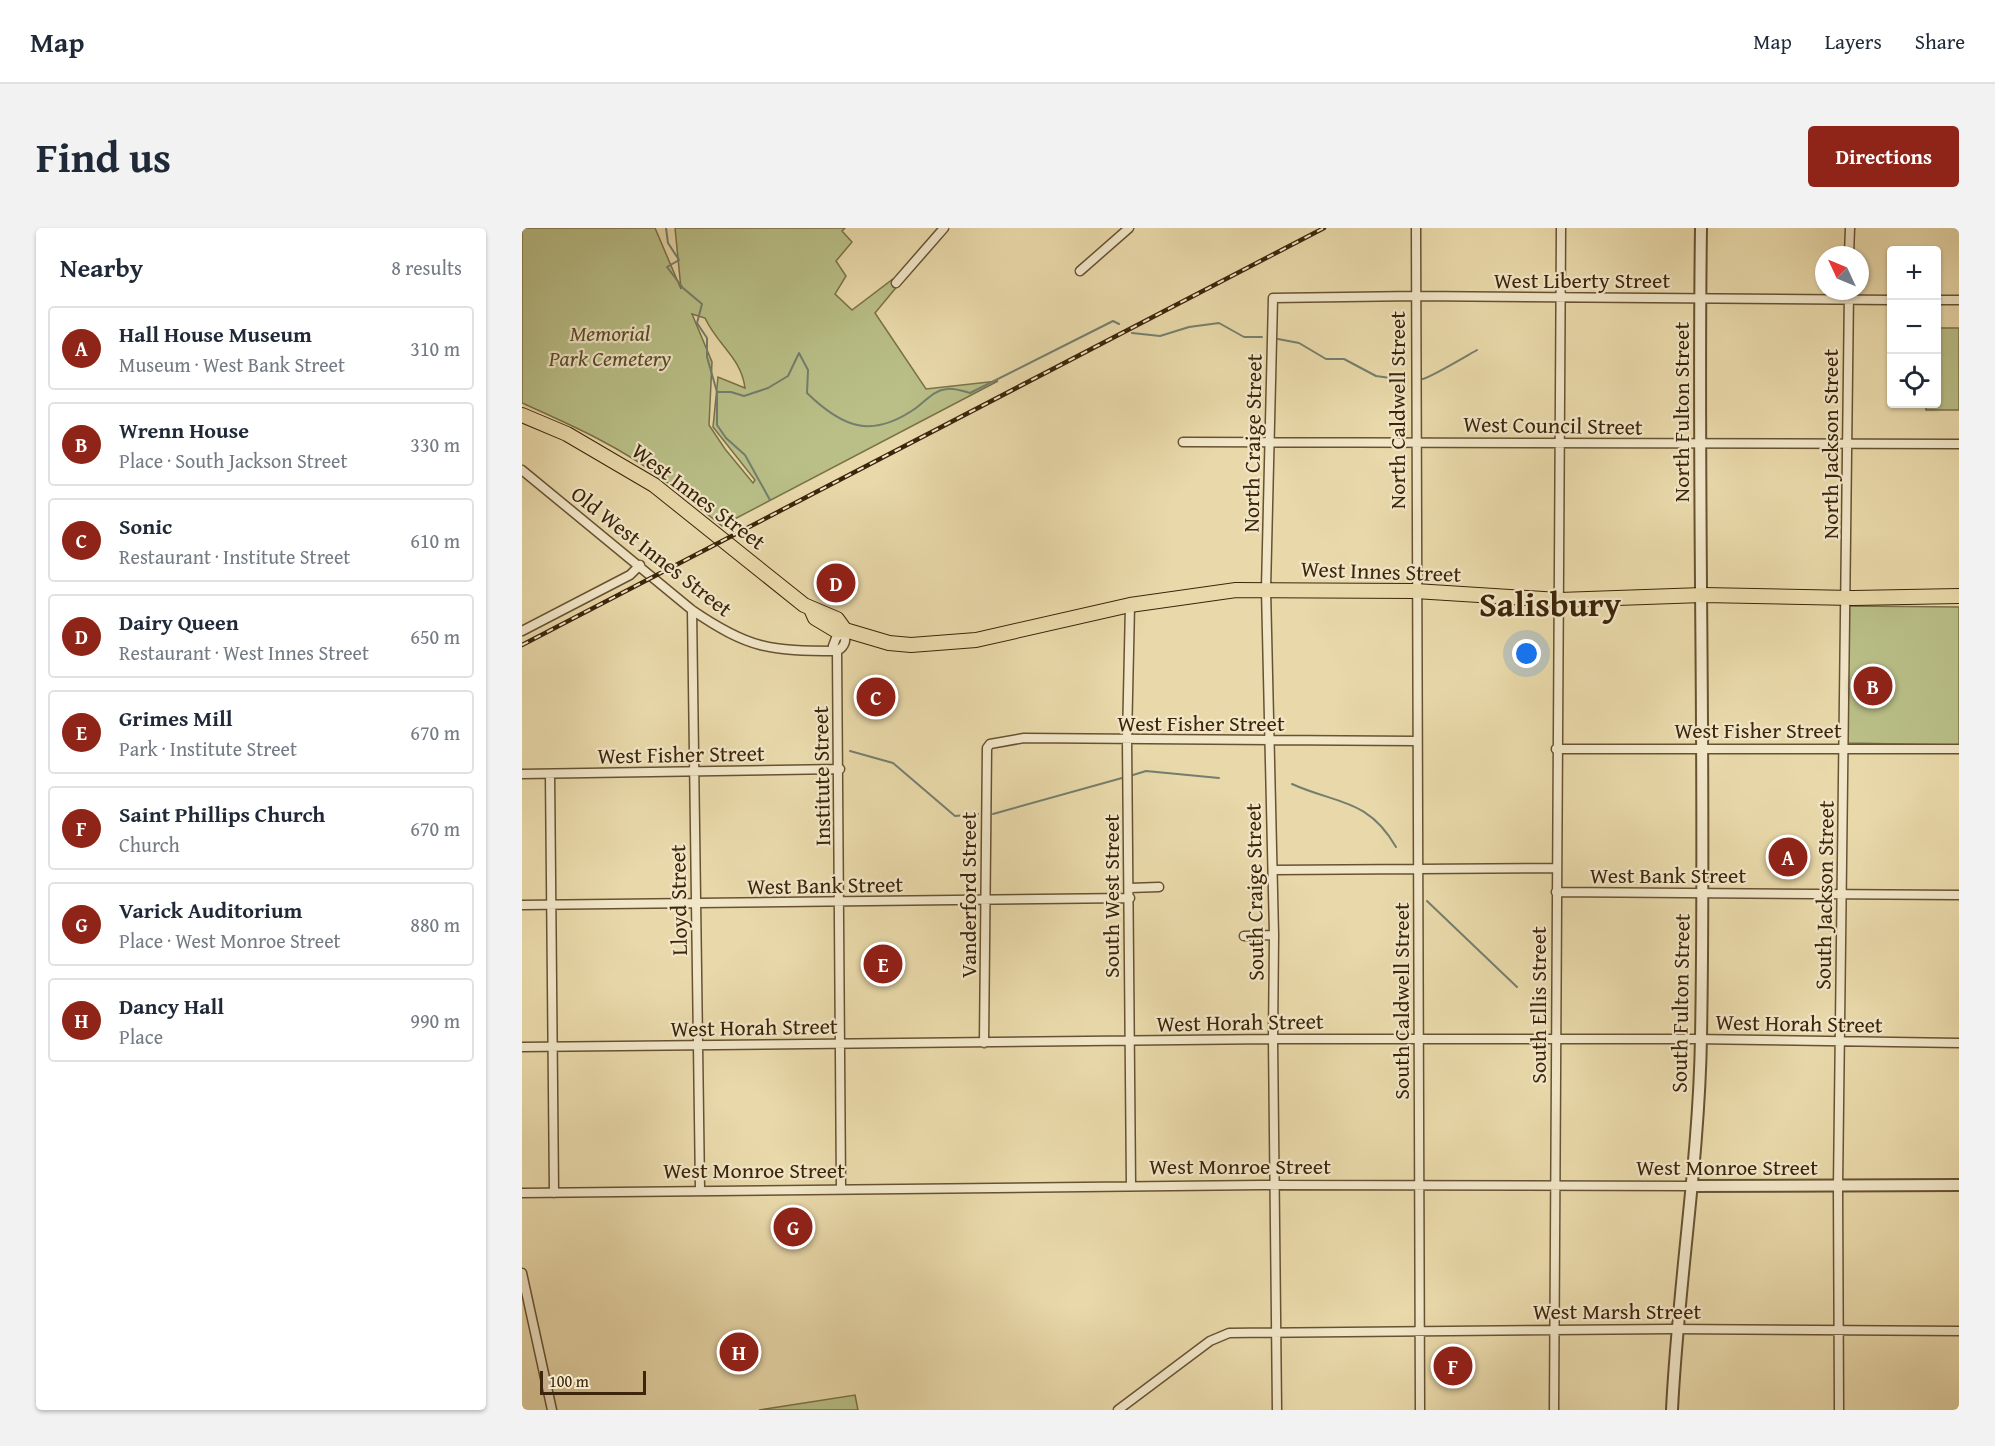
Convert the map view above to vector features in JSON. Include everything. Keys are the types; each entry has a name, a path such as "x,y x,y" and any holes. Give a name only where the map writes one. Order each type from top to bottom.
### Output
{"main road":[{"name":"West Innes Street","path":"522,415 584,442 654,485 811,609 820,610 837,618 845,630 889,643 936,644 976,640 1130,605 1205,593 1266,589 1415,591 1559,600 1703,595 1845,598 1959,596"}],"street":[{"path":"896,283 944,228"},
{"path":"1080,271 1128,228"},
{"name":"North Caldwell Street","path":"1415,591 1416,228"},
{"name":"South Ellis Street","path":"1554,1410 1557,1186 1556,749 1561,228"},
{"name":"North Fulton Street","path":"1701,228 1700,444 1703,595"},
{"path":"1849,246 1850,228"},
{"name":"West Liberty Street","path":"1273,298 1416,296 1700,299 1815,297"},
{"name":"North Craige Street","path":"1266,589 1273,298"},
{"name":"West Liberty Street","path":"1869,298 1887,300"},
{"name":"North Jackson Street","path":"1845,598 1849,300"},
{"path":"1941,300 1959,300"},
{"name":"West Council Street","path":"1183,442 1959,444"},
{"name":"Old West Innes Street","path":"522,470 692,610 736,639 762,647 784,650 837,651"},
{"path":"522,631 630,575 640,566"},
{"name":"South Craige Street","path":"1266,589 1274,935 1277,1410"},
{"name":"South Caldwell Street","path":"1415,591 1420,1038 1420,1410"},
{"name":"South Fulton Street","path":"1672,1410 1676,1329 1692,1185 1701,1039 1703,595"},
{"name":"South Jackson Street","path":"1839,1410 1839,1042 1845,598"},
{"name":"South West Street","path":"1130,605 1127,740 1131,1185"},
{"name":"Lloyd Street","path":"692,610 697,904 696,1045 700,1189"},
{"name":"Institute Street","path":"841,1189 840,769 837,651 833,646 845,630"},
{"name":"West Fisher Street","path":"987,748 990,744 1024,738 1269,742 1416,741"},
{"name":"Vanderford Street","path":"984,1043 987,748"},
{"name":"West Fisher Street","path":"1556,749 1959,749"},
{"name":"West Fisher Street","path":"522,774 840,769"},
{"path":"550,774 554,1193"},
{"name":"West Bank Street","path":"1273,870 1557,868"},
{"path":"1129,888 1159,887"},
{"name":"West Bank Street","path":"1556,892 1701,892 1841,896 1959,895"},
{"name":"West Bank Street","path":"522,905 1130,898"},
{"path":"1244,936 1274,935"},
{"name":"West Horah Street","path":"522,1047 1420,1038 1959,1043"},
{"name":"West Monroe Street","path":"522,1193 1131,1185 1838,1187 1959,1185"},
{"path":"523,1279 552,1410"},
{"name":"West Marsh Street","path":"1118,1410 1210,1341 1229,1333 1276,1330 1555,1329 1959,1331"}],"green space":[{"name":"Memorial Park Cemetery","path":"522,228 655,228 681,289 675,228 845,228 842,231 852,242 836,261 846,276 835,294 852,310 893,279 899,284 875,313 926,389 998,381 727,523 729,520 722,526 671,485 631,457 577,428 522,403","holes":["692,314 705,318 739,368 745,388 718,377 713,427 755,480 753,483 709,425 712,362"]},
{"path":"1941,328 1959,328 1959,410 1926,410 1926,408 1941,408"},
{"path":"1850,606 1959,607 1959,745 1846,743 1847,608"},
{"path":"855,1395 858,1410 759,1410"}],"waterway":[{"path":"666,228 668,243 679,260 667,267 683,288 702,304 697,323 707,338 707,357 717,392 717,425 726,438 745,455 770,500"},
{"path":"717,392 731,392 744,396 768,388 788,376 799,353 808,370 807,393 820,405 846,421 858,425 885,424 916,408 934,393 953,389 970,393 1113,321 1119,324"},
{"path":"1132,333 1160,336 1189,327 1219,323 1244,337 1262,337"},
{"path":"1278,339 1299,343 1326,359 1344,359 1376,376 1405,380"},
{"path":"1422,379 1477,350"},
{"path":"850,751 893,763 955,816 978,814"},
{"path":"1133,775 1146,771 1219,778"},
{"path":"993,814 1122,778"},
{"path":"1292,784 1362,811 1374,819 1396,847"},
{"path":"1427,901 1517,987"}],"railway":[{"path":"522,645 1324,228"}],"place":[{"name":"Dairy Queen","path":"836,583"},
{"name":"Wrenn House","path":"1873,686"},
{"name":"Sonic","path":"876,697"},
{"name":"Hall House Museum","path":"1788,857"},
{"name":"Grimes Mill","path":"883,964"},
{"name":"Varick Auditorium","path":"793,1227"},
{"name":"Dancy Hall","path":"739,1352"},
{"name":"Saint Phillips Church","path":"1453,1366"}],"district":[{"name":"Salisbury","path":"1550,604"}]}
